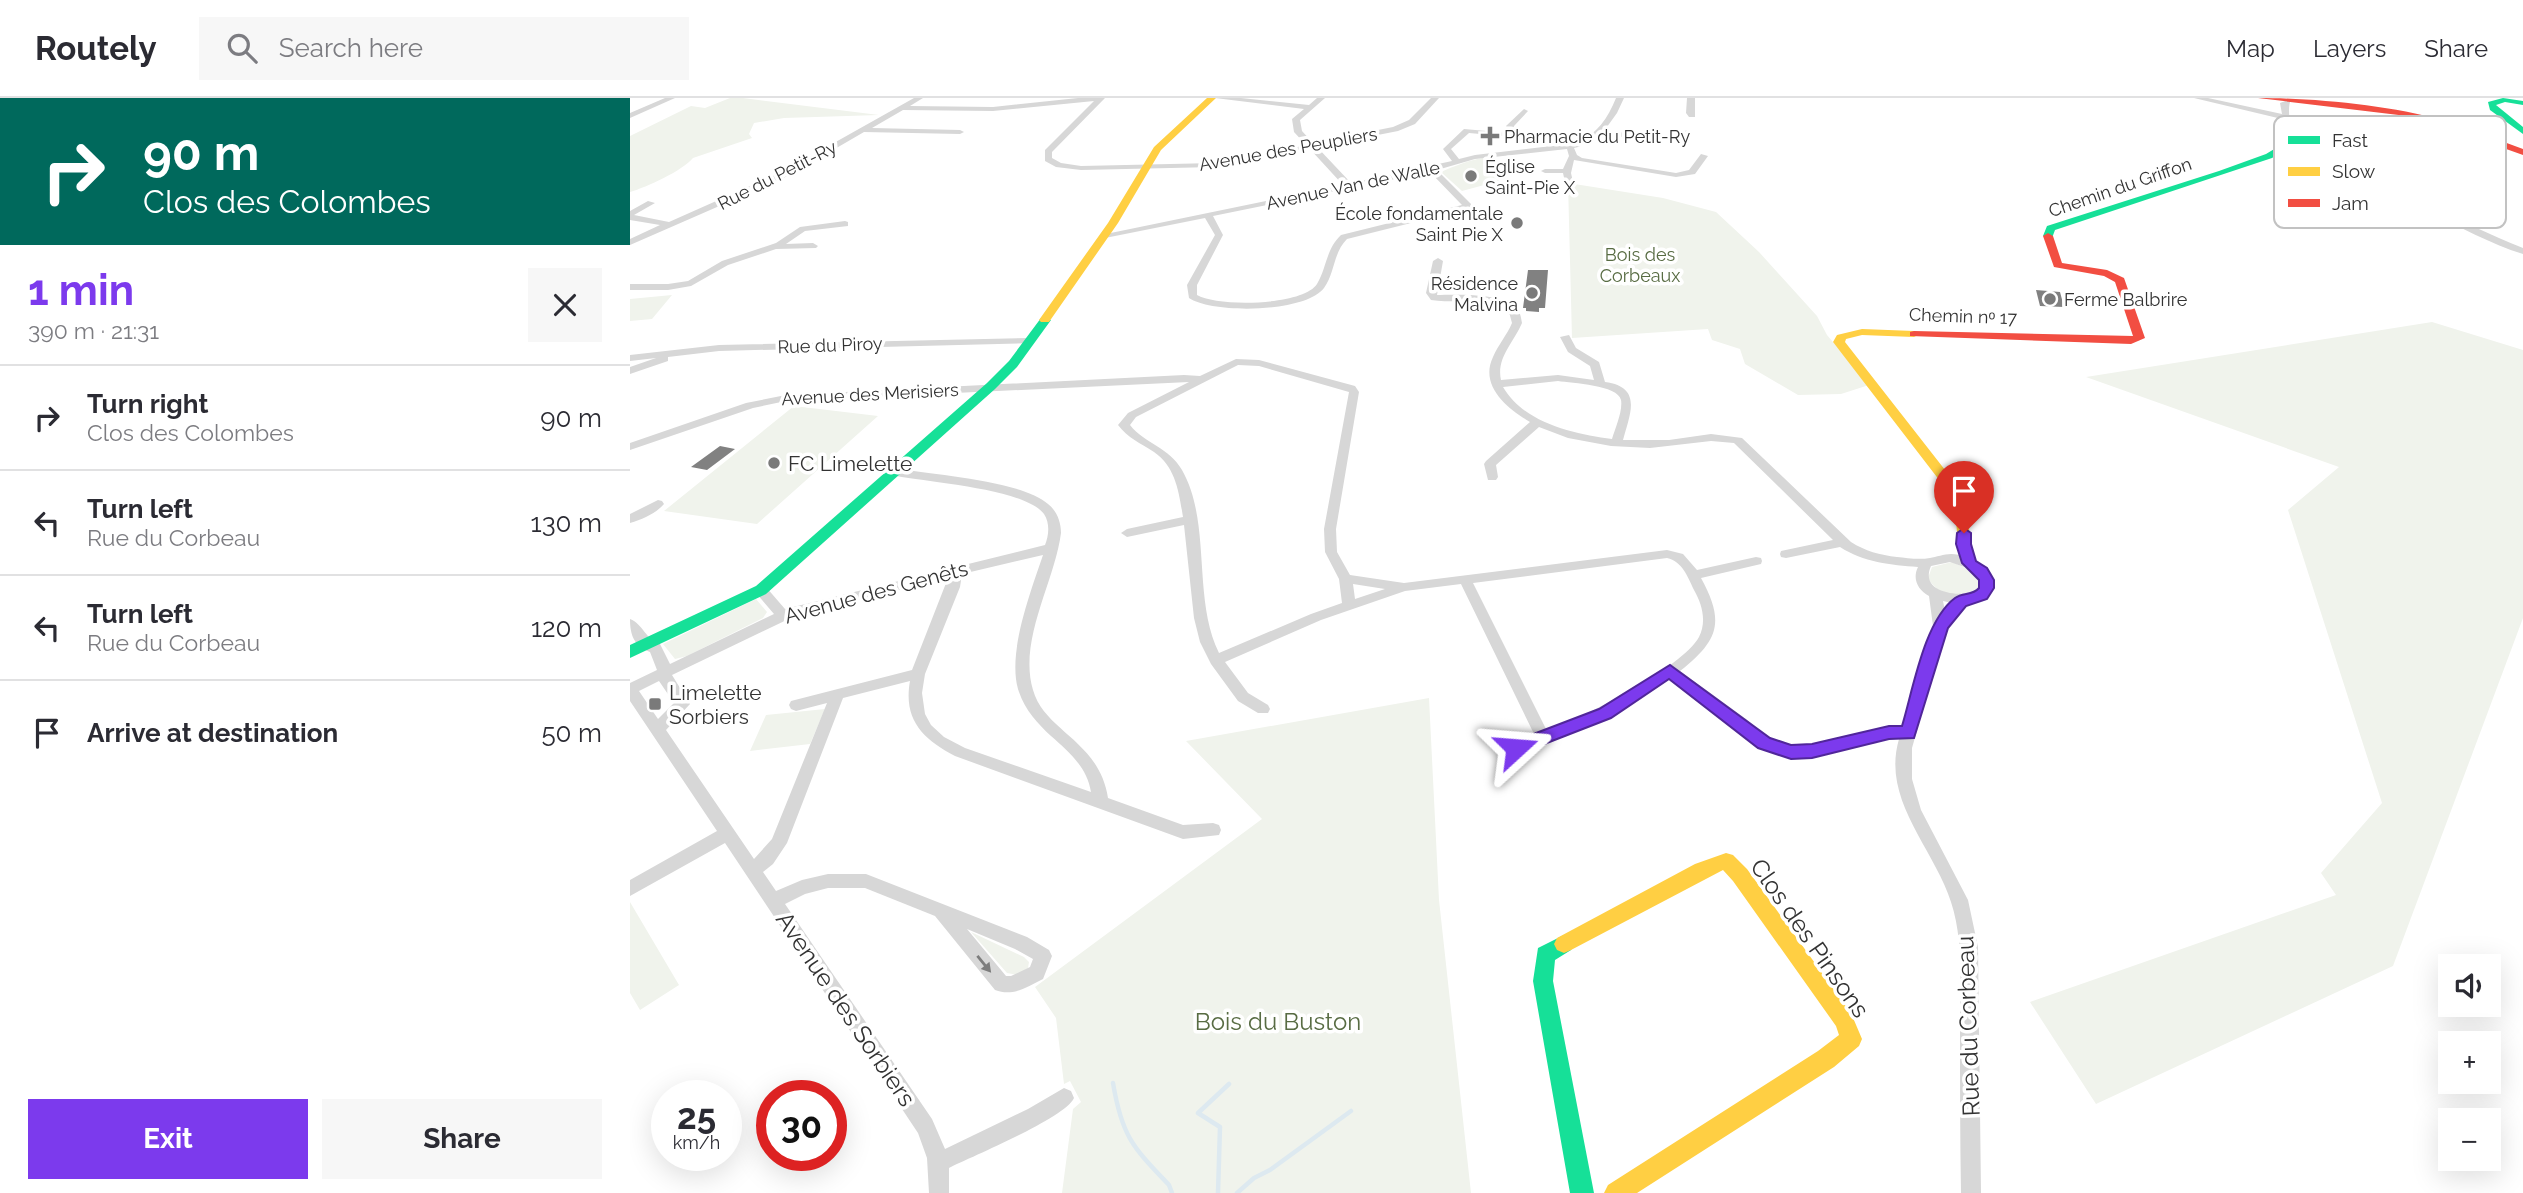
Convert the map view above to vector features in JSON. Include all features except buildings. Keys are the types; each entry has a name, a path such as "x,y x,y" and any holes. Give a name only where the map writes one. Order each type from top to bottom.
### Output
{"street":[{"path":"630,116 671,98"},
{"name":"Rue du Petit-Ry","path":"630,242 787,173 919,98"},
{"path":"904,108 993,108 1100,98"},
{"name":"Avenue des Peupliers","path":"1100,98 1048,152 1048,159 1076,168 1215,165 1406,125 1435,98"},
{"path":"630,652 761,590 991,386 1030,341 1105,235 1157,149 1212,98"},
{"path":"1219,98 1315,103"},
{"name":"Avenue Van de Walle","path":"1105,235 1457,162 1570,147 1588,141 1598,133 1614,114 1620,98"},
{"path":"1691,98 1692,115"},
{"path":"2198,98 2286,109 2413,116"},
{"path":"2262,98 2286,109"},
{"path":"2502,116 2491,104 2505,100 2523,103"},
{"path":"1315,103 1296,119 1297,132 1349,186"},
{"path":"2286,109 2286,116"},
{"path":"1497,155 1513,133 1510,126 1524,111"},
{"path":"2506,119 2523,131"},
{"path":"863,130 960,132"},
{"path":"1457,162 1447,149 1467,131 1511,135"},
{"path":"1598,133 1674,139 1685,138 1689,132"},
{"path":"1570,147 1573,156 1580,160 1681,175 1695,170 1703,156"},
{"path":"2506,148 2523,152"},
{"name":"Chemin du Griffon","path":"2082,339 2114,342 2139,338 2120,280 2108,273 2058,265 2047,233 2050,229 2222,173 2274,151"},
{"path":"1569,181 1566,177 1569,161 1573,156"},
{"path":"1208,215 1219,235 1191,293 1200,301 1224,304 1287,302 1307,297 1319,288 1335,247 1344,237 1468,205 1432,169"},
{"path":"1545,171 1568,171"},
{"path":"630,215 651,203"},
{"path":"630,215 672,225"},
{"path":"630,287 684,285 705,277 725,263 774,247 803,229 845,224"},
{"path":"2465,228 2523,251"},
{"path":"774,247 813,246"},
{"path":"1438,261 1432,293 1434,298 1472,299 1507,306 1516,317 1512,334 1496,361 1494,375 1510,403 1537,422 1588,439 1617,443 1668,443 1713,435 1738,440 1842,542 1860,552 1887,560 1921,578 1926,587 1936,595 1961,601"},
{"name":"Chemin nᵒ 17","path":"1844,335 1862,332 2082,339"},
{"name":"Rue du Corbeau","path":"1844,335 1839,342 1841,347 1878,390 1955,496 1963,517 1964,544 1970,563 1982,572 1986,580 1982,595 1973,600 1961,601 1940,626 1904,748 1906,793 1959,900 1969,947 1971,1193"},
{"path":"1565,337 1572,350 1595,364 1601,385"},
{"name":"Rue du Piroy","path":"630,358 743,347 1030,341"},
{"path":"630,371 677,352"},
{"path":"1263,709 1243,697 1216,660 1201,618 1190,520 1183,484 1175,468 1161,452 1131,433 1124,425 1132,415 1226,364 1250,362 1342,384 1353,390 1354,401 1330,529 1331,552 1346,579 1349,606"},
{"path":"1497,384 1558,378 1613,386 1626,399 1627,407 1617,443"},
{"path":"1158,379 1172,394"},
{"name":"Avenue des Merisiers","path":"630,446 773,400 991,386 1198,379"},
{"path":"1492,477 1490,464 1537,422"},
{"path":"895,472 1013,493 1035,500 1045,507 1055,524 1052,548 1022,659 1024,683 1039,715 1078,753 1095,775 1100,801"},
{"path":"630,520 658,504"},
{"path":"1127,533 1190,520"},
{"path":"1786,554 1842,542"},
{"path":"1950,558 1964,544"},
{"name":"Avenue des Genêts","path":"630,689 782,615 1052,548"},
{"path":"1216,660 1349,606 1405,587 1667,554 1674,554 1682,559 1708,602 1710,623 1706,637 1697,649 1670,671 1605,713 1516,748"},
{"path":"1887,560 1926,563 1950,558 1970,563"},
{"path":"1693,575 1756,561"},
{"path":"1921,578 1926,563"},
{"path":"956,572 953,587 918,674 915,693 918,714 926,729 939,741 983,760 1183,832 1213,830"},
{"path":"1464,578 1544,739"},
{"path":"1346,579 1405,587"},
{"path":"761,590 782,615"},
{"name":"Rue du Corbeau","path":"1936,595 1940,626"},
{"path":"630,624 646,645 654,648 664,665 664,674 683,704 657,729"},
{"path":"1670,671 1764,743 1791,752 1812,751 1889,733 1908,733"},
{"path":"796,705 918,674"},
{"name":"Avenue des Sorbiers","path":"630,689 925,1126 935,1145 939,1162 939,1193"},
{"path":"751,871 767,859 779,843 837,696"},
{"path":"630,889 727,834"},
{"name":"Clos des Pinsons","path":"1582,1193 1543,981 1545,955 1702,870 1726,861 1740,875 1836,1009 1852,1039 1826,1059 1616,1193"},
{"path":"774,901 802,887 848,879 866,881 941,911 1021,943 1043,956 1037,973 1012,985 1001,984 941,911"},
{"path":"939,1162 999,1135 1064,1098"}],"green space":[{"path":"730,98 879,115 784,118 754,123 749,134 752,138 693,158 664,178 630,192 630,136 691,106 705,108"},
{"path":"1483,158 1499,181 1462,191 1441,172 1468,162"},
{"name":"Bois des Corbeaux","path":"1568,183 1663,198 1716,212 1759,252 1817,316 1827,335 1869,385 1841,394 1798,395 1745,364 1740,349 1712,340 1708,329 1572,338"},
{"path":"672,295 652,319 630,321 630,299"},
{"path":"2432,322 2523,350 2523,618 2393,966 2096,1104 2030,1002 2336,895 2321,873 2382,803 2288,510 2339,467 2086,377"},
{"name":"FC Limelette","path":"794,406 878,416 757,524 664,511"},
{"path":"1952,562 1976,573 1980,580 1977,591 1963,596 1949,595 1932,584 1928,578 1932,567"},
{"path":"756,599 767,612 763,618 687,656 675,659 663,644"},
{"name":"Bois du Buston","path":"1429,698 1439,900 1471,1193 1062,1193 1073,1109 1081,1102 1070,1081 1064,1084 1056,1018 1035,987 1262,819 1186,741"},
{"path":"825,709 810,744 750,751 766,715"},
{"path":"630,902 679,985 640,1010 630,993"},
{"path":"971,932 1024,957 1029,962 1028,968 1018,975 1007,973"}],"waterway":[{"path":"1113,1083 1125,1129 1146,1161 1169,1185 1172,1193"},
{"path":"1218,1193 1220,1127 1198,1113 1229,1084"},
{"path":"1237,1193 1254,1178 1270,1170 1351,1111"}],"traffic: fast":[{"path":"2502,116 2491,104 2505,100 2523,103"},
{"path":"2506,119 2523,131"},
{"path":"2048,236 2050,228 2222,173 2274,153"},
{"path":"630,652 761,590 991,386 1013,364 1045,320"},
{"path":"1564,944 1545,955 1543,981 1582,1193"}],"traffic: slow":[{"path":"1045,320 1113,223 1157,149 1212,98"},
{"path":"1914,334 1862,332 1841,337 1839,342 1949,484 1961,511 1963,544 1970,563"},
{"path":"1564,944 1702,870 1726,861 1740,875 1844,1020 1851,1039 1826,1059 1616,1193"}],"traffic: jam":[{"path":"2262,98 2415,116"},
{"path":"2506,146 2523,152"},
{"path":"1914,334 2131,341 2139,338 2120,280 2107,273 2058,265 2048,236"}],"place":[{"name":"Pharmacie du Petit-Ry","path":"1490,136"},
{"name":"Église Saint-Pie X","path":"1471,176"},
{"name":"École fondamentale Saint Pie X","path":"1517,223"},
{"name":"Résidence Malvina","path":"1532,293"},
{"name":"Ferme Balbrire","path":"2050,299"},
{"name":"FC Limelette","path":"774,463"},
{"name":"Limelette Sorbiers","path":"655,704"}],"route":[{"path":"1516,748 1579,726 1632,697 1670,671 1764,743 1791,752 1812,751 1889,733 1908,733 1940,626 1961,601 1973,600 1982,595 1986,588 1982,572 1970,563 1964,544 1964,533"}]}
